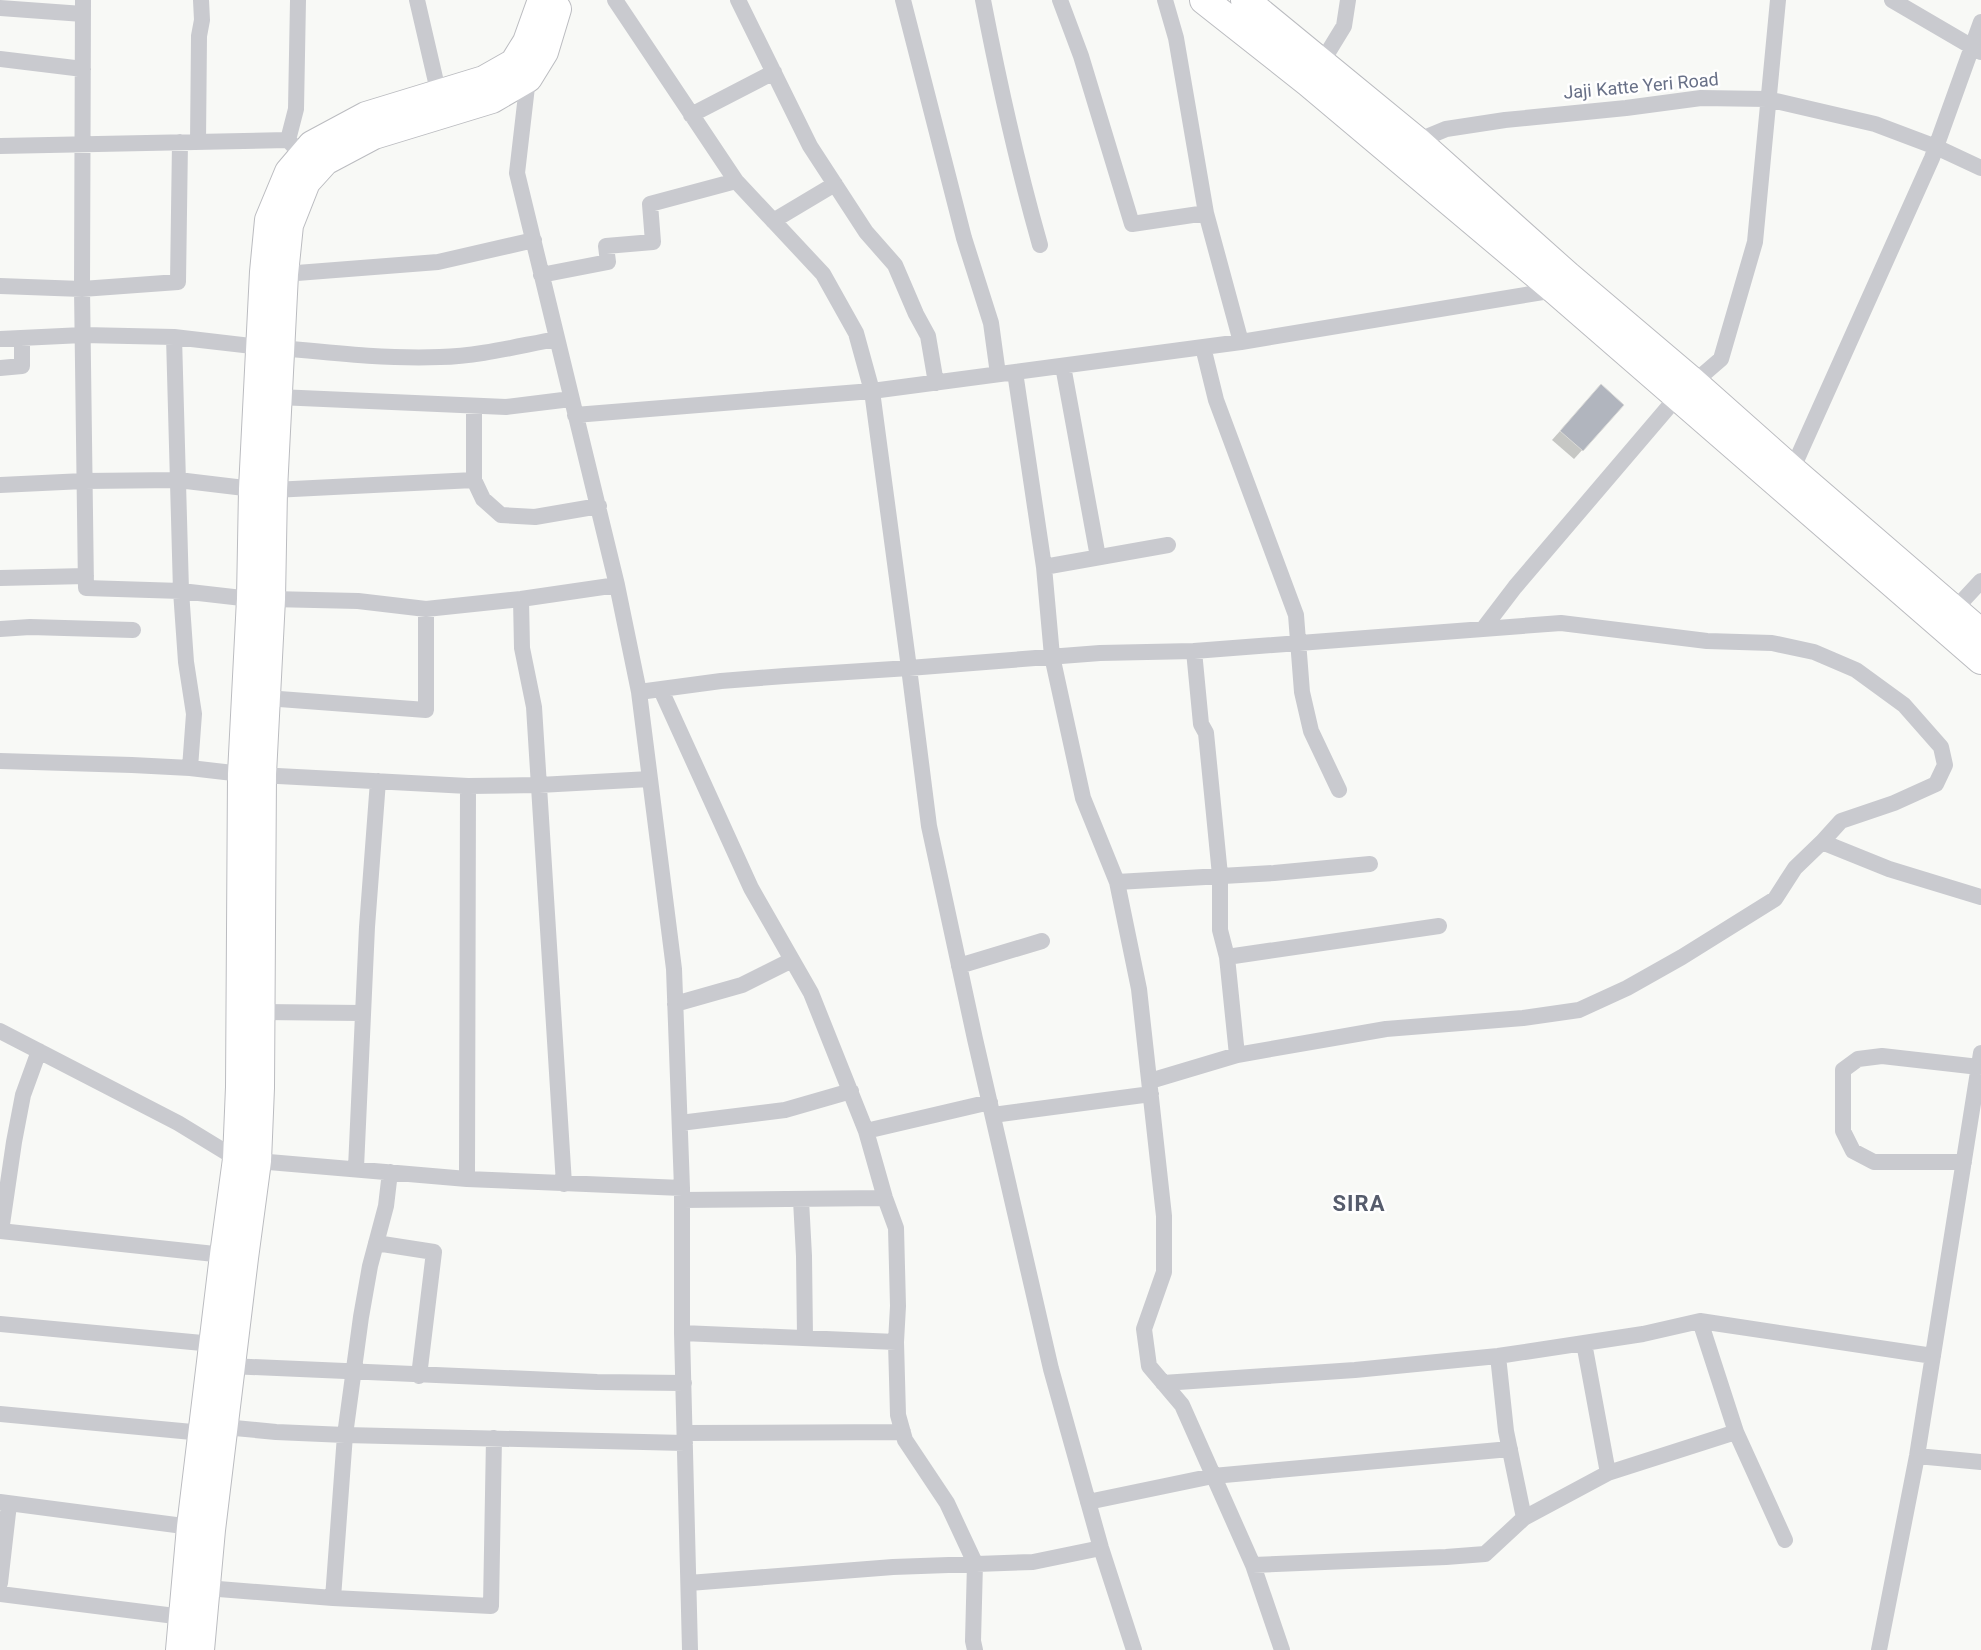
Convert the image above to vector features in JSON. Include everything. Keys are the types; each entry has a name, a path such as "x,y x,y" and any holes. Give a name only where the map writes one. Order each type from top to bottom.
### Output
{"highway":[{"path":"263,490 278,396 270,348 264,272 269,220 289,172 296,148 312,146 366,116 484,80 514,63 527,42 542,0"},
{"path":"200,1650 211,1530 214,1430 213,1344 224,1255 247,1160 240,1087 261,599 263,490 270,348 284,274 289,225 306,182 325,161 374,135 492,99 528,78 544,52 560,0"},
{"path":"1204,0 1310,83 1555,290 1792,470 1981,632"},
{"path":"1246,0 1417,141 1568,276 1685,389 1981,660"},
{"path":"180,1650 191,1528 230,1366 261,1012 252,774 266,698 261,599"}],"street":[{"path":"198,142 201,0"},
{"path":"0,146 198,142 296,148 298,0"},
{"path":"417,0 439,95"},
{"path":"615,0 736,181 823,274 856,333 872,391 929,826 991,1109 1051,1369 1101,1548 1134,1650"},
{"path":"738,0 810,146 866,232 895,265 916,314 928,336 936,383"},
{"path":"903,0 964,238 991,323 998,374"},
{"path":"983,0 996,70 1022,181 1040,245"},
{"path":"1060,0 1081,56 1132,224 1206,213"},
{"path":"1165,0 1176,38 1206,213 1241,342"},
{"path":"1322,62 1344,26 1348,0"},
{"path":"1483,629 1515,587 1685,389 1721,359 1755,242 1767,99 1778,0"},
{"path":"1892,0 1976,50"},
{"path":"0,8 83,7 82,289 86,588 181,591 261,599 358,602 426,609 521,599 618,585"},
{"path":"1792,470 1936,147 1976,50 1981,22"},
{"path":"0,59 83,69"},
{"path":"691,115 774,72"},
{"path":"528,78 518,173 573,407 618,585 639,692 674,969 682,1194 682,1333 690,1650"},
{"name":"Jaji Katte Yeri Road","path":"1417,141 1446,129 1505,120 1626,108 1700,98 1767,99 1875,124 1936,147 1981,168"},
{"path":"0,286 82,289 178,282 180,142"},
{"path":"541,275 608,262 606,246 653,242 650,204 736,181"},
{"path":"773,221 835,184"},
{"path":"284,274 438,262 534,240"},
{"path":"278,396 474,406 573,407 872,391 1241,342 1555,290"},
{"path":"0,339 83,334 174,337 349,355 439,357 477,354 557,339"},
{"path":"174,337 181,591 186,662 194,714 190,768"},
{"path":"0,368 22,366 22,338"},
{"path":"1203,347 1216,400 1296,615 1302,692 1311,731 1339,790"},
{"path":"1063,366 1098,558"},
{"path":"1015,372 1044,567 1052,656 1083,798 1117,882 1139,989 1164,1216 1164,1272 1144,1329 1149,1366 1182,1405 1253,1565 1282,1650"},
{"path":"474,406 474,480 483,499 501,515 535,518 599,506"},
{"path":"0,485 84,481 178,480 263,490 474,480"},
{"path":"1044,567 1168,545"},
{"path":"0,578 86,576"},
{"path":"1956,609 1981,581"},
{"path":"521,599 522,648 534,707 564,1184"},
{"path":"266,698 426,710 426,609"},
{"path":"639,692 721,681 1052,656 1194,651 1560,624 1706,642 1772,643 1814,652 1856,670 1904,705 1941,747 1945,765 1936,784 1894,803 1841,821 1794,868 1775,900 1627,988 1579,1010 1523,1018 1386,1029 1237,1055 1150,1088 991,1109 866,1132"},
{"path":"0,629 30,627 133,630"},
{"path":"1194,651 1201,724 1206,733 1220,875 1220,930 1227,957 1237,1055"},
{"path":"661,690 751,888 811,993 866,1132 885,1198 896,1228 898,1415 905,1440 947,1503 975,1563 973,1641 975,1650"},
{"path":"0,761 190,768 252,774 468,786 539,786 650,779"},
{"path":"356,1168 363,1013 378,781"},
{"path":"467,1179 468,786"},
{"path":"1822,842 1888,869 1981,898"},
{"path":"1117,882 1274,873 1370,864"},
{"path":"1227,957 1439,926"},
{"path":"959,966 1042,941"},
{"path":"675,1004 742,985 792,960"},
{"path":"261,1012 363,1013"},
{"path":"0,1031 247,1160 467,1179 564,1184 682,1194 801,1200 885,1198"},
{"path":"39,1051 7,1141 1,1231 224,1255"},
{"path":"1879,1650 1917,1456 1964,1162 1980,1060 1882,1056 1858,1059 1843,1070 1843,1131 1853,1151 1874,1162 1964,1162"},
{"path":"680,1123 785,1110 851,1091"},
{"path":"333,1598 345,1435 361,1317 376,1243 386,1206 390,1172"},
{"path":"801,1200 805,1337"},
{"path":"376,1243 434,1252 418,1376"},
{"path":"1163,1383 1355,1370 1498,1356 1643,1334 1700,1321 1933,1356"},
{"path":"1700,1321 1736,1432 1785,1540"},
{"path":"0,1324 213,1344"},
{"path":"682,1333 896,1342"},
{"path":"1584,1343 1608,1473"},
{"path":"1498,1356 1510,1449 1524,1518"},
{"path":"230,1366 418,1376 587,1382 684,1383"},
{"path":"0,1414 214,1430 494,1438 685,1438 903,1432"},
{"path":"1253,1565 1437,1558 1485,1554 1524,1518 1608,1473 1736,1432"},
{"path":"206,1588 333,1598 491,1606 494,1438"},
{"path":"1088,1502 1213,1476 1510,1449"},
{"path":"1917,1456 1981,1462"},
{"path":"0,1583 4,1503 191,1528"},
{"path":"689,1583 893,1567 1033,1562 1101,1548"},
{"path":"0,1594 183,1617"}],"building":[{"path":"1601,384 1624,405 1583,451 1560,431"}],"district":[{"name":"SIRA","path":"1359,1203"}]}
